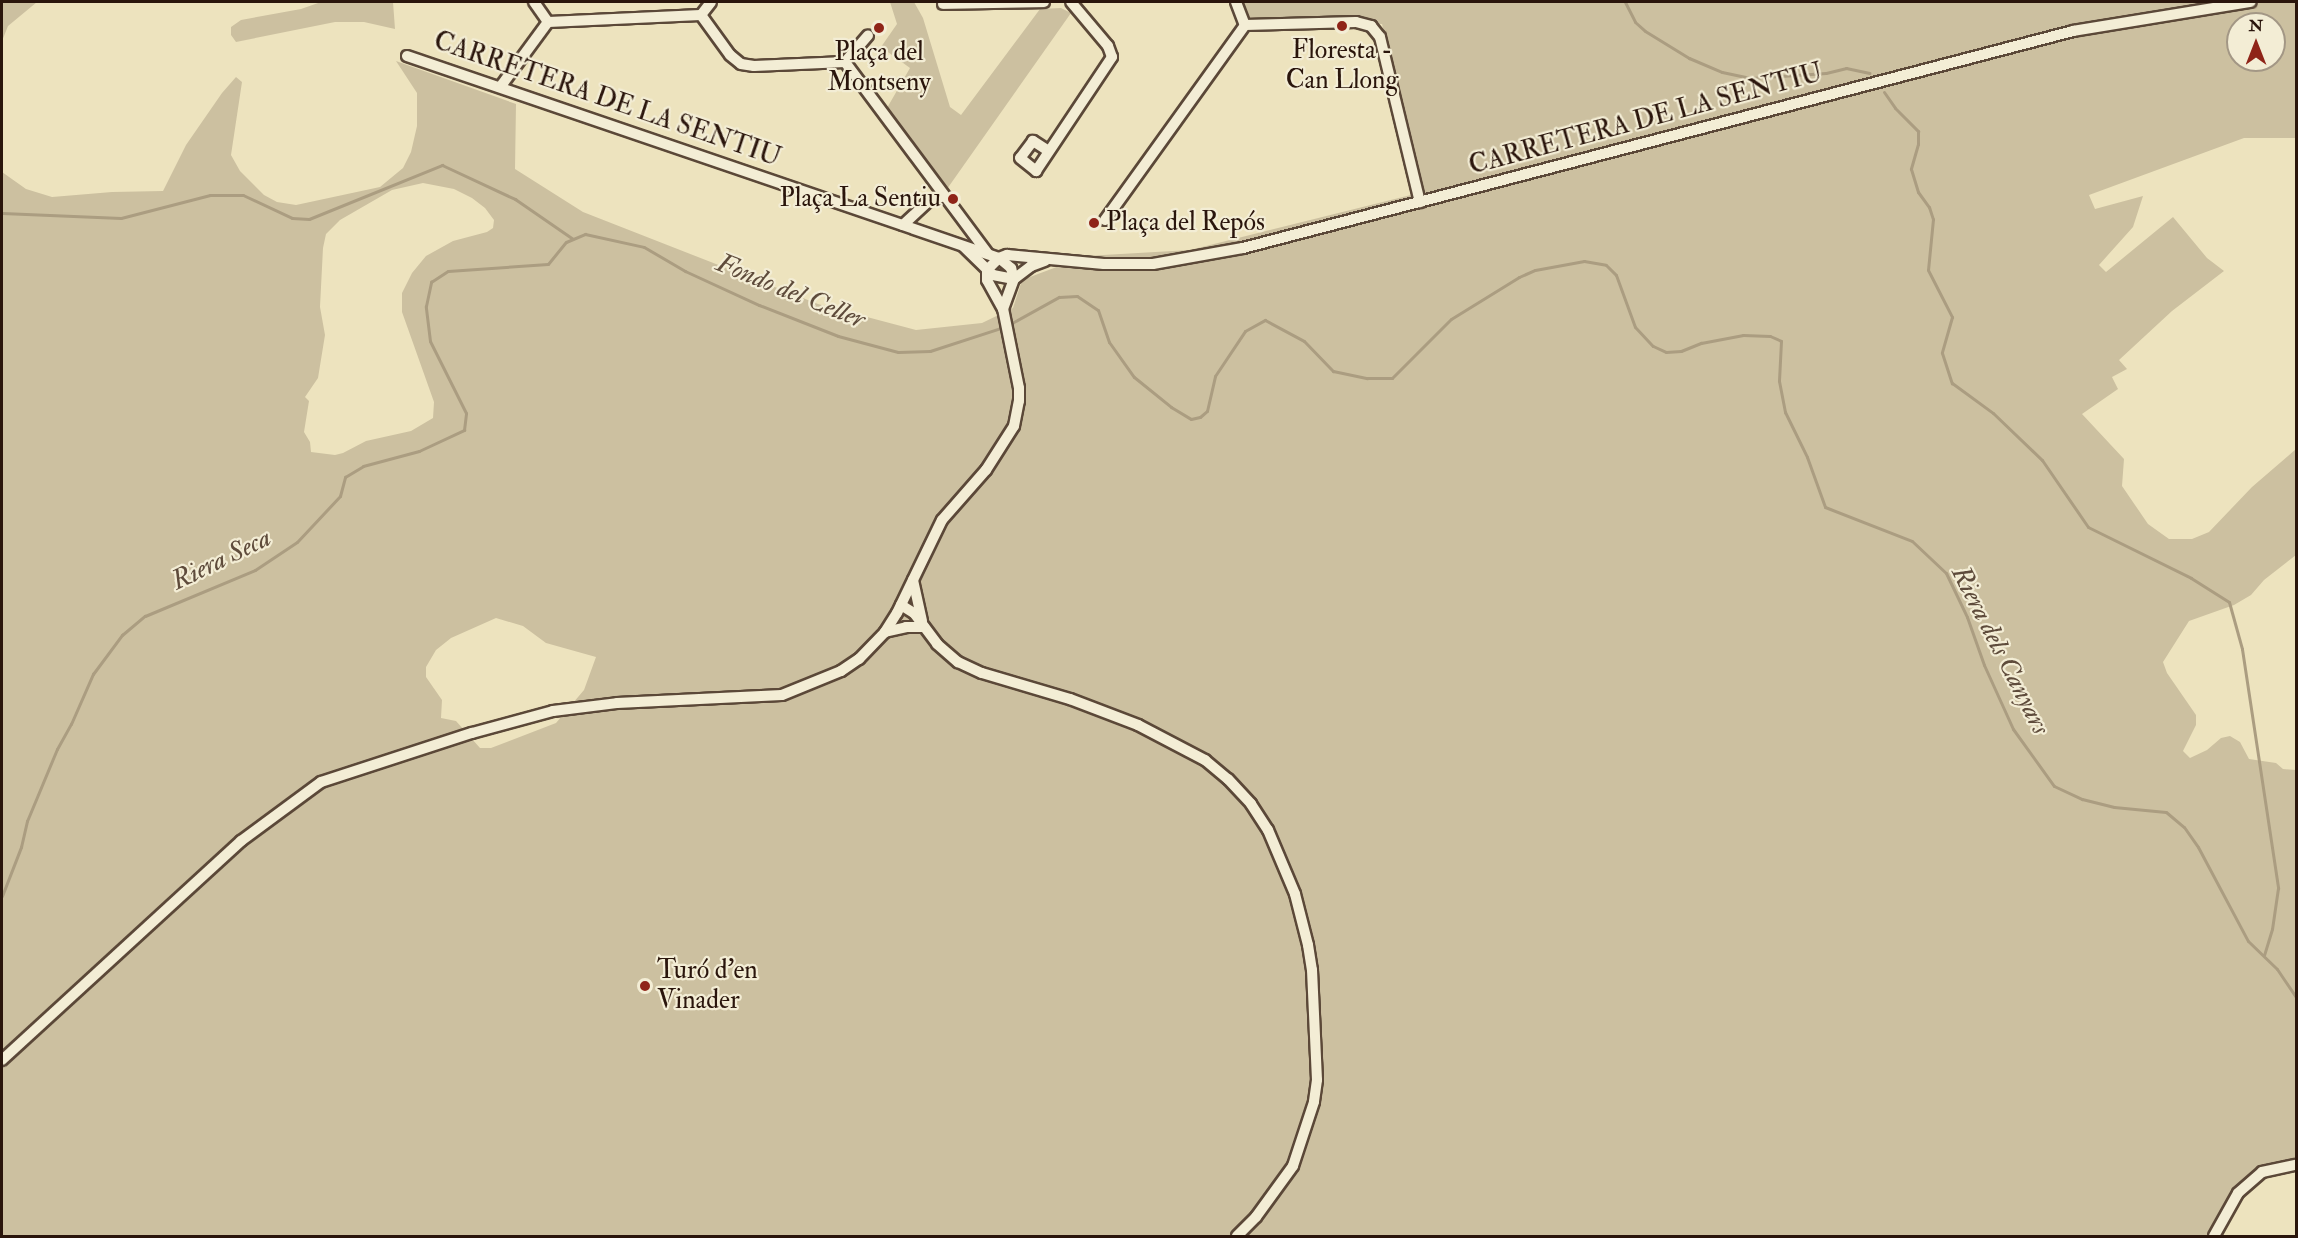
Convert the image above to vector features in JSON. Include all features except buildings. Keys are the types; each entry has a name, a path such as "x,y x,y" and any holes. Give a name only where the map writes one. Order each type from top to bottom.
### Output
{"street":[{"path":"534,2 548,22"},
{"path":"548,22 701,15 711,2"},
{"path":"943,4 1044,2"},
{"path":"1047,150 1112,57 1108,46 1071,2"},
{"path":"1236,2 1245,25"},
{"name":"CARRETERA DE LA SENTIU","path":"407,56 501,86 988,254 1001,257 1104,264 1153,264 1243,248 2073,31 2251,2"},
{"path":"701,15 730,55 741,64 754,66 845,62 868,36"},
{"path":"501,86 548,22"},
{"path":"1245,25 1356,22 1371,26 1380,37 1420,202"},
{"path":"1105,220 1245,25"},
{"path":"845,62 988,254"},
{"path":"929,201 931,179"},
{"path":"903,225 929,201 944,196"},
{"path":"977,239 1001,257 1011,268 1014,279"},
{"path":"962,245 987,270 1000,278 1014,279"},
{"path":"2,1060 241,841 321,782 472,733 554,711 617,703 782,695 841,671 859,659 885,632 899,609 942,520 986,470 1014,426 1019,401 1010,345 1004,313 987,280 987,270 1001,257"},
{"path":"1004,313 1007,291 1014,279 1031,266 1051,260"},
{"path":"913,579 924,627"},
{"path":"899,609 914,613 948,655 969,668 1070,699 1138,725 1205,760 1228,779 1251,804 1268,830 1295,894 1308,945 1313,981 1317,1080 1314,1102 1293,1166 1257,1217 1237,1236"},
{"path":"885,632 906,627 924,627"},
{"path":"2214,1236 2238,1193 2262,1172 2296,1165"}],"shaded area":[{"path":"2,2 37,2 8,26 2,41"},
{"path":"321,2 393,2 395,29 364,22 335,22 236,42 231,35 231,27 241,20 301,9"},
{"path":"890,2 914,2 923,18 950,107 961,115 1040,9 1061,8 1071,13 947,189 887,108 910,68 881,47 897,24"},
{"path":"1241,2 2296,2 2296,138 2244,138 2089,195 2095,209 2143,196 2133,227 2099,265 2106,272 2173,217 2207,258 2224,271 2172,311 2119,360 2127,369 2112,377 2118,389 2082,414 2124,459 2122,486 2148,524 2169,539 2192,539 2209,532 2252,487 2296,449 2296,555 2264,580 2251,595 2234,605 2189,621 2163,662 2167,673 2196,715 2196,725 2183,751 2190,758 2207,750 2221,738 2230,736 2240,742 2249,759 2276,763 2283,769 2296,770 2296,1162 2261,1166 2230,1192 2209,1236 2,1236 2,172 26,189 52,197 163,191 186,145 222,93 236,77 242,82 231,155 240,171 264,195 277,202 296,205 380,187 403,168 411,152 417,126 417,93 396,61 516,104 515,169 583,212 818,304 916,330 982,323 1013,308 1022,280 1086,256 1190,250 1423,192 1382,24 1247,18","holes":["423,183 454,189 472,198 485,208 494,220 493,228 487,232 453,241 426,256 412,273 402,293 402,312 434,402 433,418 411,431 366,441 343,453 335,455 311,452 310,442 304,432 309,401 305,397 318,378 325,335 320,307 323,248 326,234 340,220 392,190","496,618 523,626 546,643 596,657 584,690 556,723 491,748 480,748 456,721 441,718 442,700 426,677 426,667 436,650 451,638"]}],"waterway":[{"path":"1625,2 1635,22 1645,31 1689,58 1722,72 1751,78 1826,73 1846,68 1869,73"},
{"path":"1884,92 1895,108 1918,131 1918,144 1911,169 1918,192 1929,207 1933,219 1928,270 1952,317 1942,353 1952,383 1993,413 2042,460 2088,527 2191,578 2229,602 2242,649 2278,888 2272,929 2264,955"},
{"name":"Fondo del Celler","path":"2,213 121,218 210,195 243,195 292,218 309,219 442,165 515,199 573,239"},
{"name":"Riera Seca","path":"2,896 21,847 27,821 57,749 71,724 93,674 122,635 145,616 255,570 297,542 340,496 345,477 363,466 419,451 464,430 466,413 430,341 426,306 431,282 448,271 548,264 566,242 585,234 644,247 685,271 759,305 838,336 898,352 930,351 1004,327"},
{"name":"Riera dels Canyars","path":"1010,324 1059,297 1077,296 1098,310 1109,342 1134,377 1171,407 1191,419 1200,417 1207,411 1215,376 1245,331 1265,320 1304,341 1333,371 1367,378 1392,378 1451,319 1519,277 1535,270 1584,261 1606,265 1616,275 1635,327 1653,346 1666,352 1681,351 1701,343 1743,335 1770,336 1781,341 1779,381 1785,412 1807,457 1825,507 1912,541 1946,573 1967,617 1984,665 2013,729 2054,786 2082,799 2114,807 2166,812 2184,827 2198,847 2248,941 2277,969 2296,997"}],"place":[{"name":"Floresta - Can Llong","path":"1342,26"},
{"name":"Plaça del Montseny","path":"879,28"},
{"name":"Plaça La Sentiu","path":"953,199"},
{"name":"Plaça del Repós","path":"1094,223"},
{"name":"Turó d'en Vinader","path":"645,986"}]}
